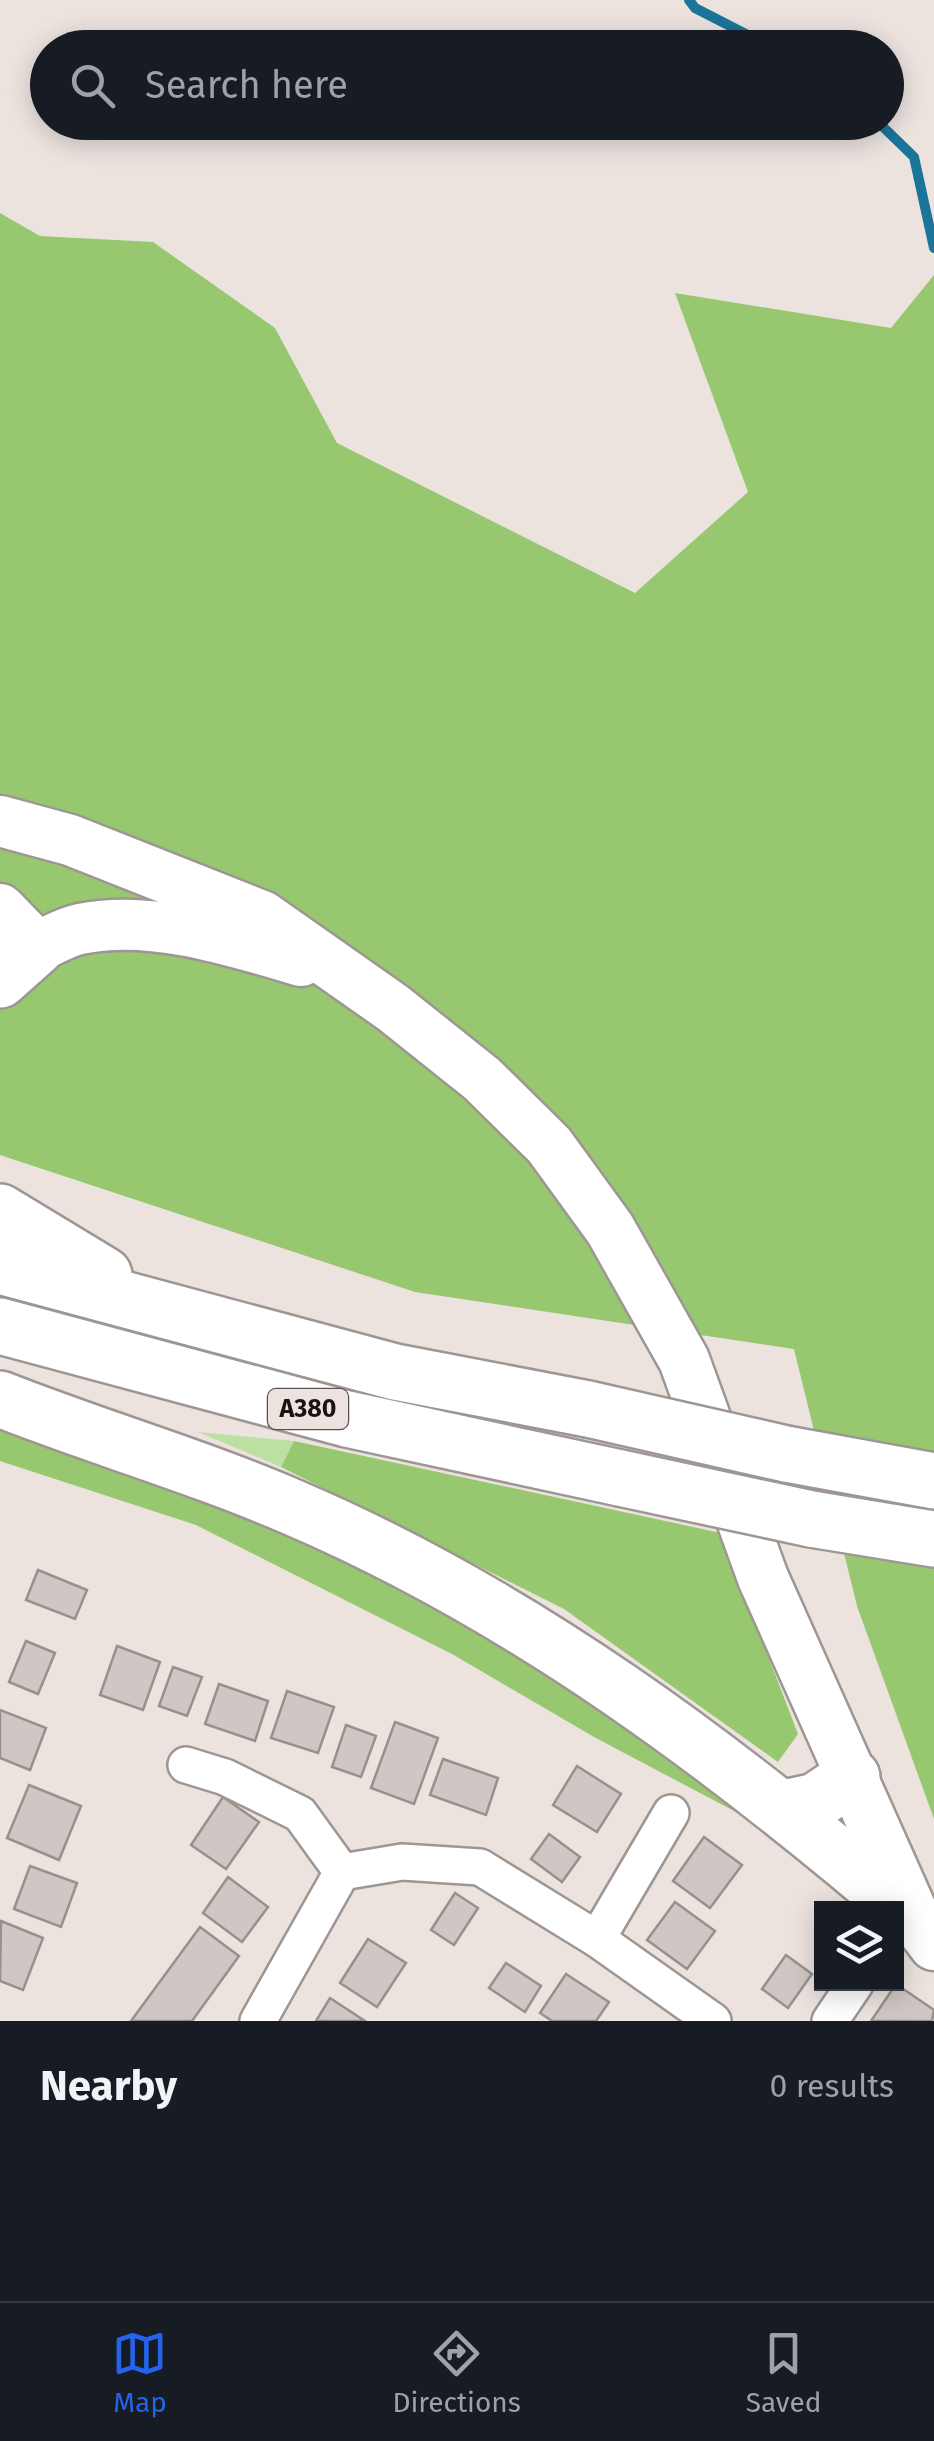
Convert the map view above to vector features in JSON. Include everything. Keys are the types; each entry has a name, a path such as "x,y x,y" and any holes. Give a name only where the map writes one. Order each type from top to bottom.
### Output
{"highway":[{"path":"0,1212 178,1316"},
{"name":"A380","path":"0,1266 395,1372 934,1481"},
{"name":"A380","path":"0,1326 347,1419 811,1519 934,1539"},
{"path":"0,1399 292,1506 482,1600 654,1712 784,1808 925,1933"},
{"path":"784,1808 816,1801 852,1776"}],"main road":[{"path":"0,820 70,840 262,916 333,970 393,1008 482,1079 550,1145 610,1230 684,1360 764,1578 925,1933"},
{"path":"12,945 78,929 128,924 261,949 333,970"}],"street":[{"path":"186,1764 225,1777 300,1814 342,1872"},
{"path":"598,1940 671,1812"},
{"path":"342,1872 402,1862 480,1867 598,1940 713,2021"},
{"path":"258,2021 342,1872"},
{"path":"830,2021 850,1991"}],"green space":[{"path":"0,213 40,236 153,242 275,328 337,443 635,593 748,492 675,293 891,328 934,275 934,1819 857,1606 794,1349 415,1292 0,1155"},
{"path":"0,1427 293,1538 463,1617 589,1694 789,1840 594,1737 452,1654 196,1525 0,1461"},
{"path":"198,1432 294,1441 281,1467"},
{"path":"294,1441 721,1533 798,1734 778,1762 564,1609 281,1467"}],"building":[{"path":"38,1570 87,1590 75,1619 26,1600"},
{"path":"26,1641 55,1653 38,1694 9,1682"},
{"path":"117,1646 160,1662 143,1710 100,1695"},
{"path":"173,1667 202,1677 187,1716 159,1706"},
{"path":"219,1684 268,1701 255,1741 205,1724"},
{"path":"287,1691 334,1707 318,1753 271,1738"},
{"path":"0,1710 46,1728 30,1770 0,1758"},
{"path":"395,1722 438,1738 414,1804 371,1788"},
{"path":"346,1725 376,1736 361,1777 332,1767"},
{"path":"443,1759 498,1778 486,1815 430,1795"},
{"path":"577,1766 621,1794 597,1832 553,1805"},
{"path":"29,1785 81,1806 59,1860 7,1838"},
{"path":"223,1797 259,1822 226,1869 191,1845"},
{"path":"549,1834 580,1857 562,1882 531,1859"},
{"path":"704,1837 742,1865 710,1908 673,1881"},
{"path":"30,1866 77,1883 61,1927 14,1909"},
{"path":"228,1877 268,1907 242,1942 203,1913"},
{"path":"455,1893 478,1908 454,1945 431,1930"},
{"path":"675,1902 715,1931 687,1969 647,1940"},
{"path":"1,1921 43,1938 23,1990 0,1981"},
{"path":"200,1927 239,1956 192,2021 131,2021"},
{"path":"368,1939 406,1963 377,2007 340,1983"},
{"path":"786,1955 812,1974 788,2008 762,1989"},
{"path":"506,1963 541,1986 525,2012 489,1988"},
{"path":"566,1974 609,2002 596,2021 552,2021 540,2013"},
{"path":"904,1989 934,2010 932,2021 871,2021 891,1991"},
{"path":"330,1998 365,2021 316,2021"}],"waterway":[{"path":"689,0 695,8 738,30"},
{"path":"897,140 914,157 934,248"}]}
